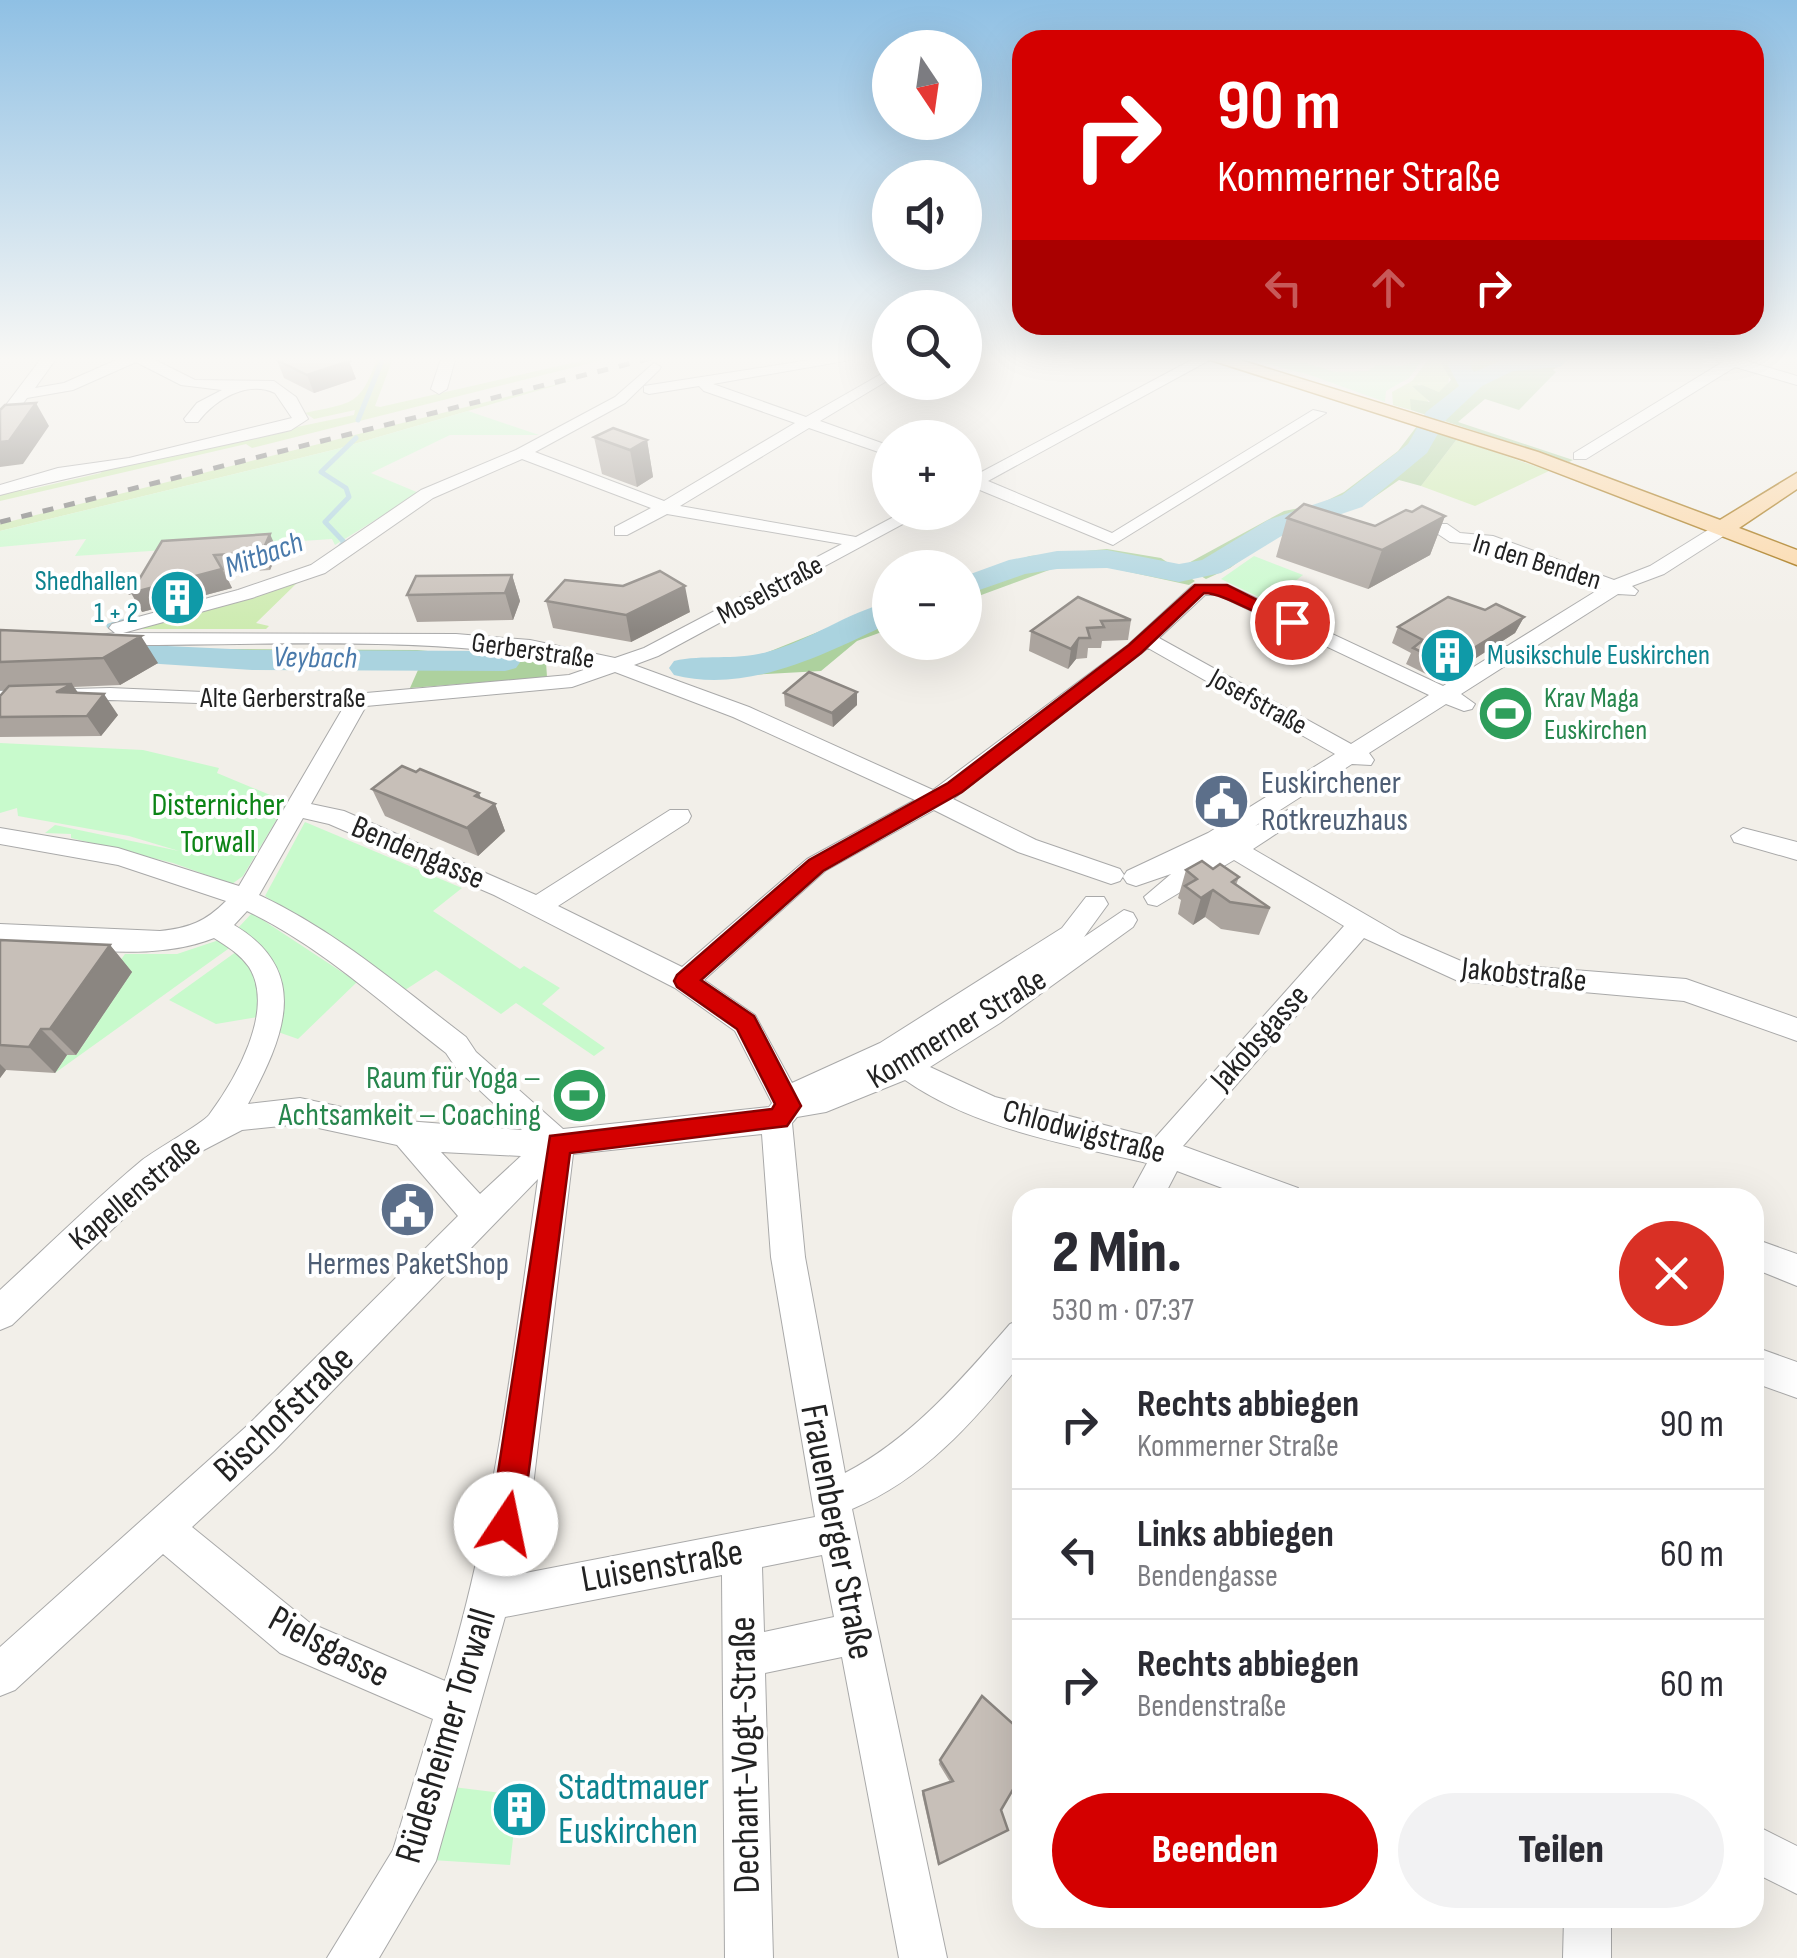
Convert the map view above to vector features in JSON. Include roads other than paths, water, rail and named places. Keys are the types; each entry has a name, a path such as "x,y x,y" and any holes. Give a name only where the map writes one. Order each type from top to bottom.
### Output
{"main road":[{"path":"1531,447 1579,458 1722,528 1797,558"},
{"name":"Kommerner Straße","path":"1722,528 1797,480"}],"street":[{"path":"0,490 46,476 198,447"},
{"path":"118,628 318,570 419,499 531,447"},
{"path":"620,530 665,508 765,447"},
{"path":"982,475 1035,447"},
{"path":"982,487 1113,540 1263,447"},
{"path":"1570,447 1579,458 1596,447"},
{"path":"522,452 665,508 835,536 858,544"},
{"path":"46,476 44,470 54,453"},
{"name":"In den Benden","path":"1441,528 1456,538 1487,540 1625,590"},
{"name":"Kommerner Straße","path":"897,1059 1098,941 1124,920 1150,915 1158,898 1173,884 1226,845 1625,590 1635,576 1657,570 1722,528"},
{"name":"Moselstraße","path":"622,666 884,530"},
{"path":"685,981 816,866 936,800 1146,639 1196,591 1208,586 1226,591 1454,700"},
{"name":"Gerberstraße","path":"77,639 456,640 530,646 622,666 741,712 936,800 1109,887"},
{"name":"Josefstraße","path":"1146,639 1362,760"},
{"name":"Alte Gerberstraße","path":"0,697 110,694 321,704 572,681 622,666"},
{"path":"0,934 160,941 188,938 216,927 244,900 359,700"},
{"name":"Bendengasse","path":"297,810 346,822 503,888 534,908 685,981 745,1023 784,1112"},
{"path":"534,908 679,816"},
{"path":"0,836 129,861 244,900 336,951 456,1045 466,1060 559,1144"},
{"path":"1743,836 1797,851"},
{"name":"Kommerner Straße","path":"559,1144 784,1112 839,1098 1071,935 1109,887 1226,845"},
{"name":"Jakobstraße","path":"1226,845 1361,924 1458,972 1686,990 1797,1030"},
{"path":"1124,920 1107,915 1109,887 1151,885 1158,898"},
{"name":"Jakobsgasse","path":"1152,1188 1159,1178 1170,1138 1361,924"},
{"path":"216,927 256,952 271,997 266,1041 220,1124"},
{"name":"Chlodwigstraße","path":"897,1059 930,1083 999,1110 1164,1155 1258,1188"},
{"name":"Kapellenstraße","path":"0,1312 152,1170 220,1124 256,1114 297,1110 406,1134 559,1144"},
{"name":"Frauenberger Straße","path":"784,1112 779,1172 796,1316 832,1516 922,1958"},
{"path":"406,1134 480,1218"},
{"name":"Bischofstraße","path":"0,1675 314,1387 518,1177 559,1144"},
{"name":"Rüdesheimer Torwall","path":"351,1958 413,1861 490,1600 514,1486 559,1144"},
{"path":"1764,1257 1797,1270"},
{"name":"Luisenstraße","path":"490,1600 742,1552 832,1516 851,1492 925,1442 1012,1347"},
{"path":"1764,1368 1797,1380"},
{"name":"Pielsgasse","path":"163,1528 296,1638 460,1709"},
{"name":"Dechant-Vogt-Straße","path":"742,1552 749,1958"},
{"path":"743,1658 856,1633"},
{"path":"1764,1853 1797,1871"},
{"path":"1587,1958 1588,1928"}],"waterway":[{"name":"Mitbach","path":"340,547 344,542 325,522 349,497 346,488 321,472 346,447"},
{"name":"Veybach","path":"982,580 1019,566 1057,560 1107,559 1179,573 1211,567 1278,526 1352,501 1418,447"},
{"name":"Veybach","path":"685,668 715,669 768,662 815,646 872,619"},
{"name":"Mitbach","path":"109,626 125,621"},
{"name":"Veybach","path":"125,654 252,660 505,661"}],"railway":[{"path":"0,522 297,447"}],"place":[{"name":"Shedhallen 1 + 2","path":"177,597"},
{"name":"Musikschule Euskirchen","path":"1448,655"},
{"name":"Krav Maga Euskirchen","path":"1505,714"},
{"name":"Euskirchener Rotkreuzhaus","path":"1222,801"},
{"name":"Raum für Yoga – Achtsamkeit – Coaching","path":"580,1096"},
{"name":"Hermes PaketShop","path":"408,1210"},
{"name":"Stadtmauer Euskirchen","path":"519,1809"}],"park label":[{"name":"Disternicher Torwall","path":"218,824"}]}
